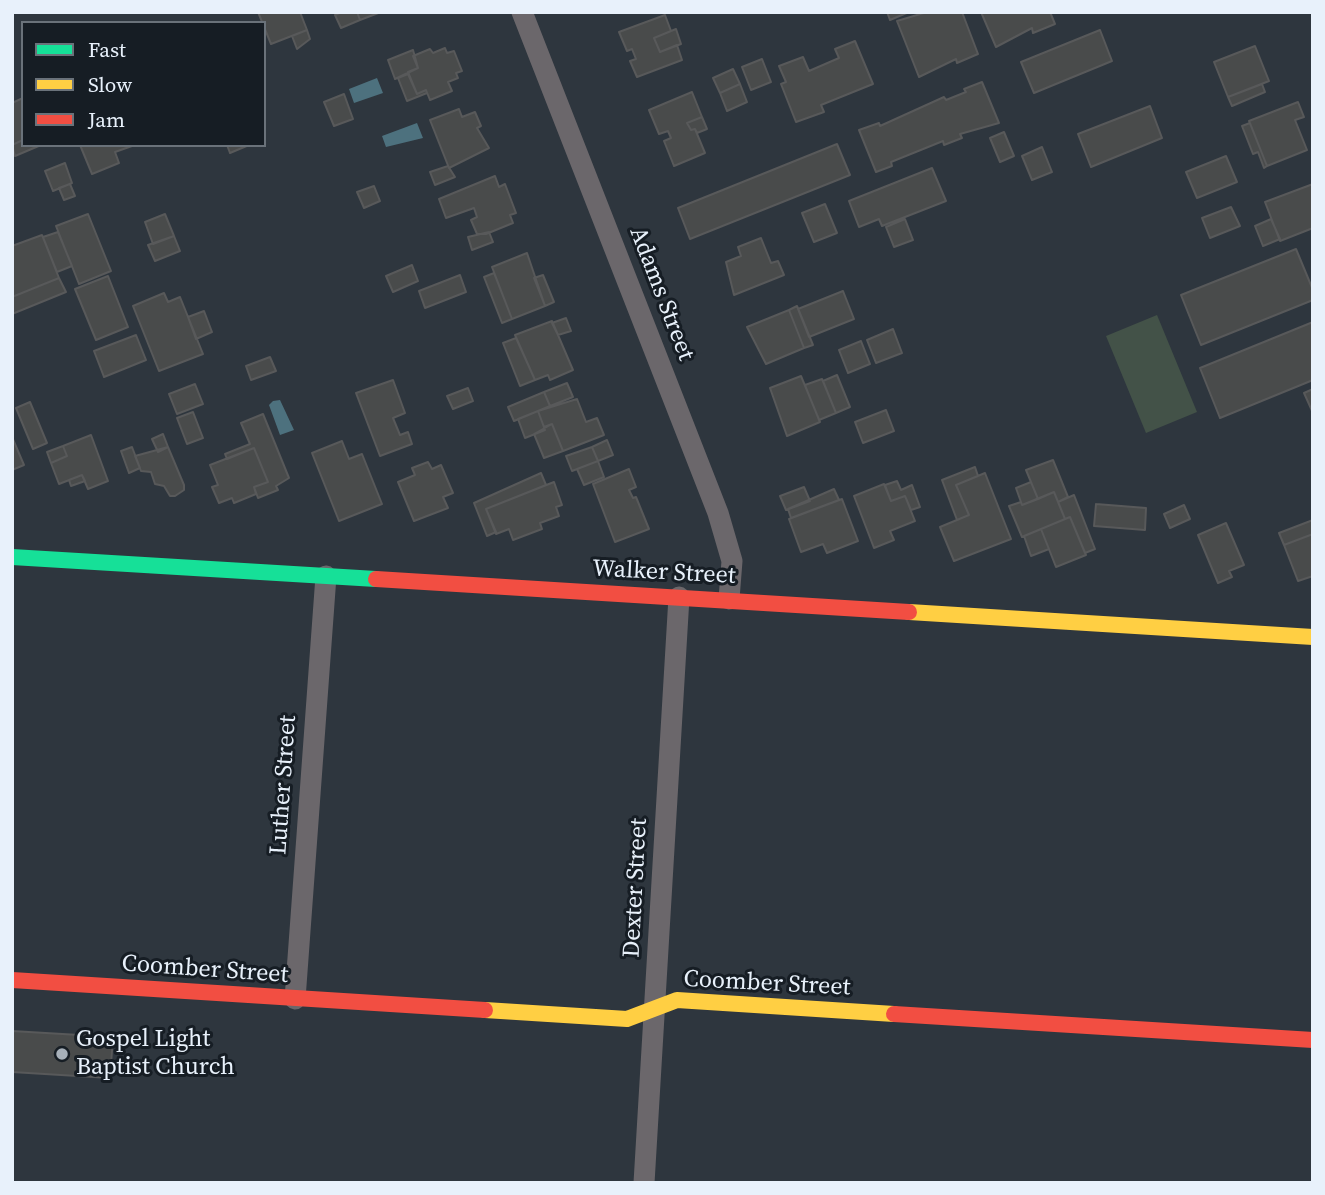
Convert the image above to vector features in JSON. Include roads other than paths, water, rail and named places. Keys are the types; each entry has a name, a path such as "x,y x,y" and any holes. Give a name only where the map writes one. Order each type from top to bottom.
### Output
{"main road":[{"name":"Walker Street","path":"12,556 1313,637"},
{"name":"Coomber Street","path":"12,980 627,1019 677,1000 1313,1040"}],"street":[{"name":"Adams Street","path":"522,12 718,513 732,561 729,599"},
{"name":"Luther Street","path":"295,999 326,576"},
{"name":"Dexter Street","path":"644,1183 679,597"}],"water":[{"path":"377,78 383,93 354,103 349,89"},
{"path":"417,123 423,138 386,147 382,136"},
{"path":"280,400 294,430 280,435 269,405"}],"place":[{"name":"Gospel Light Baptist Church","path":"62,1054"}]}
